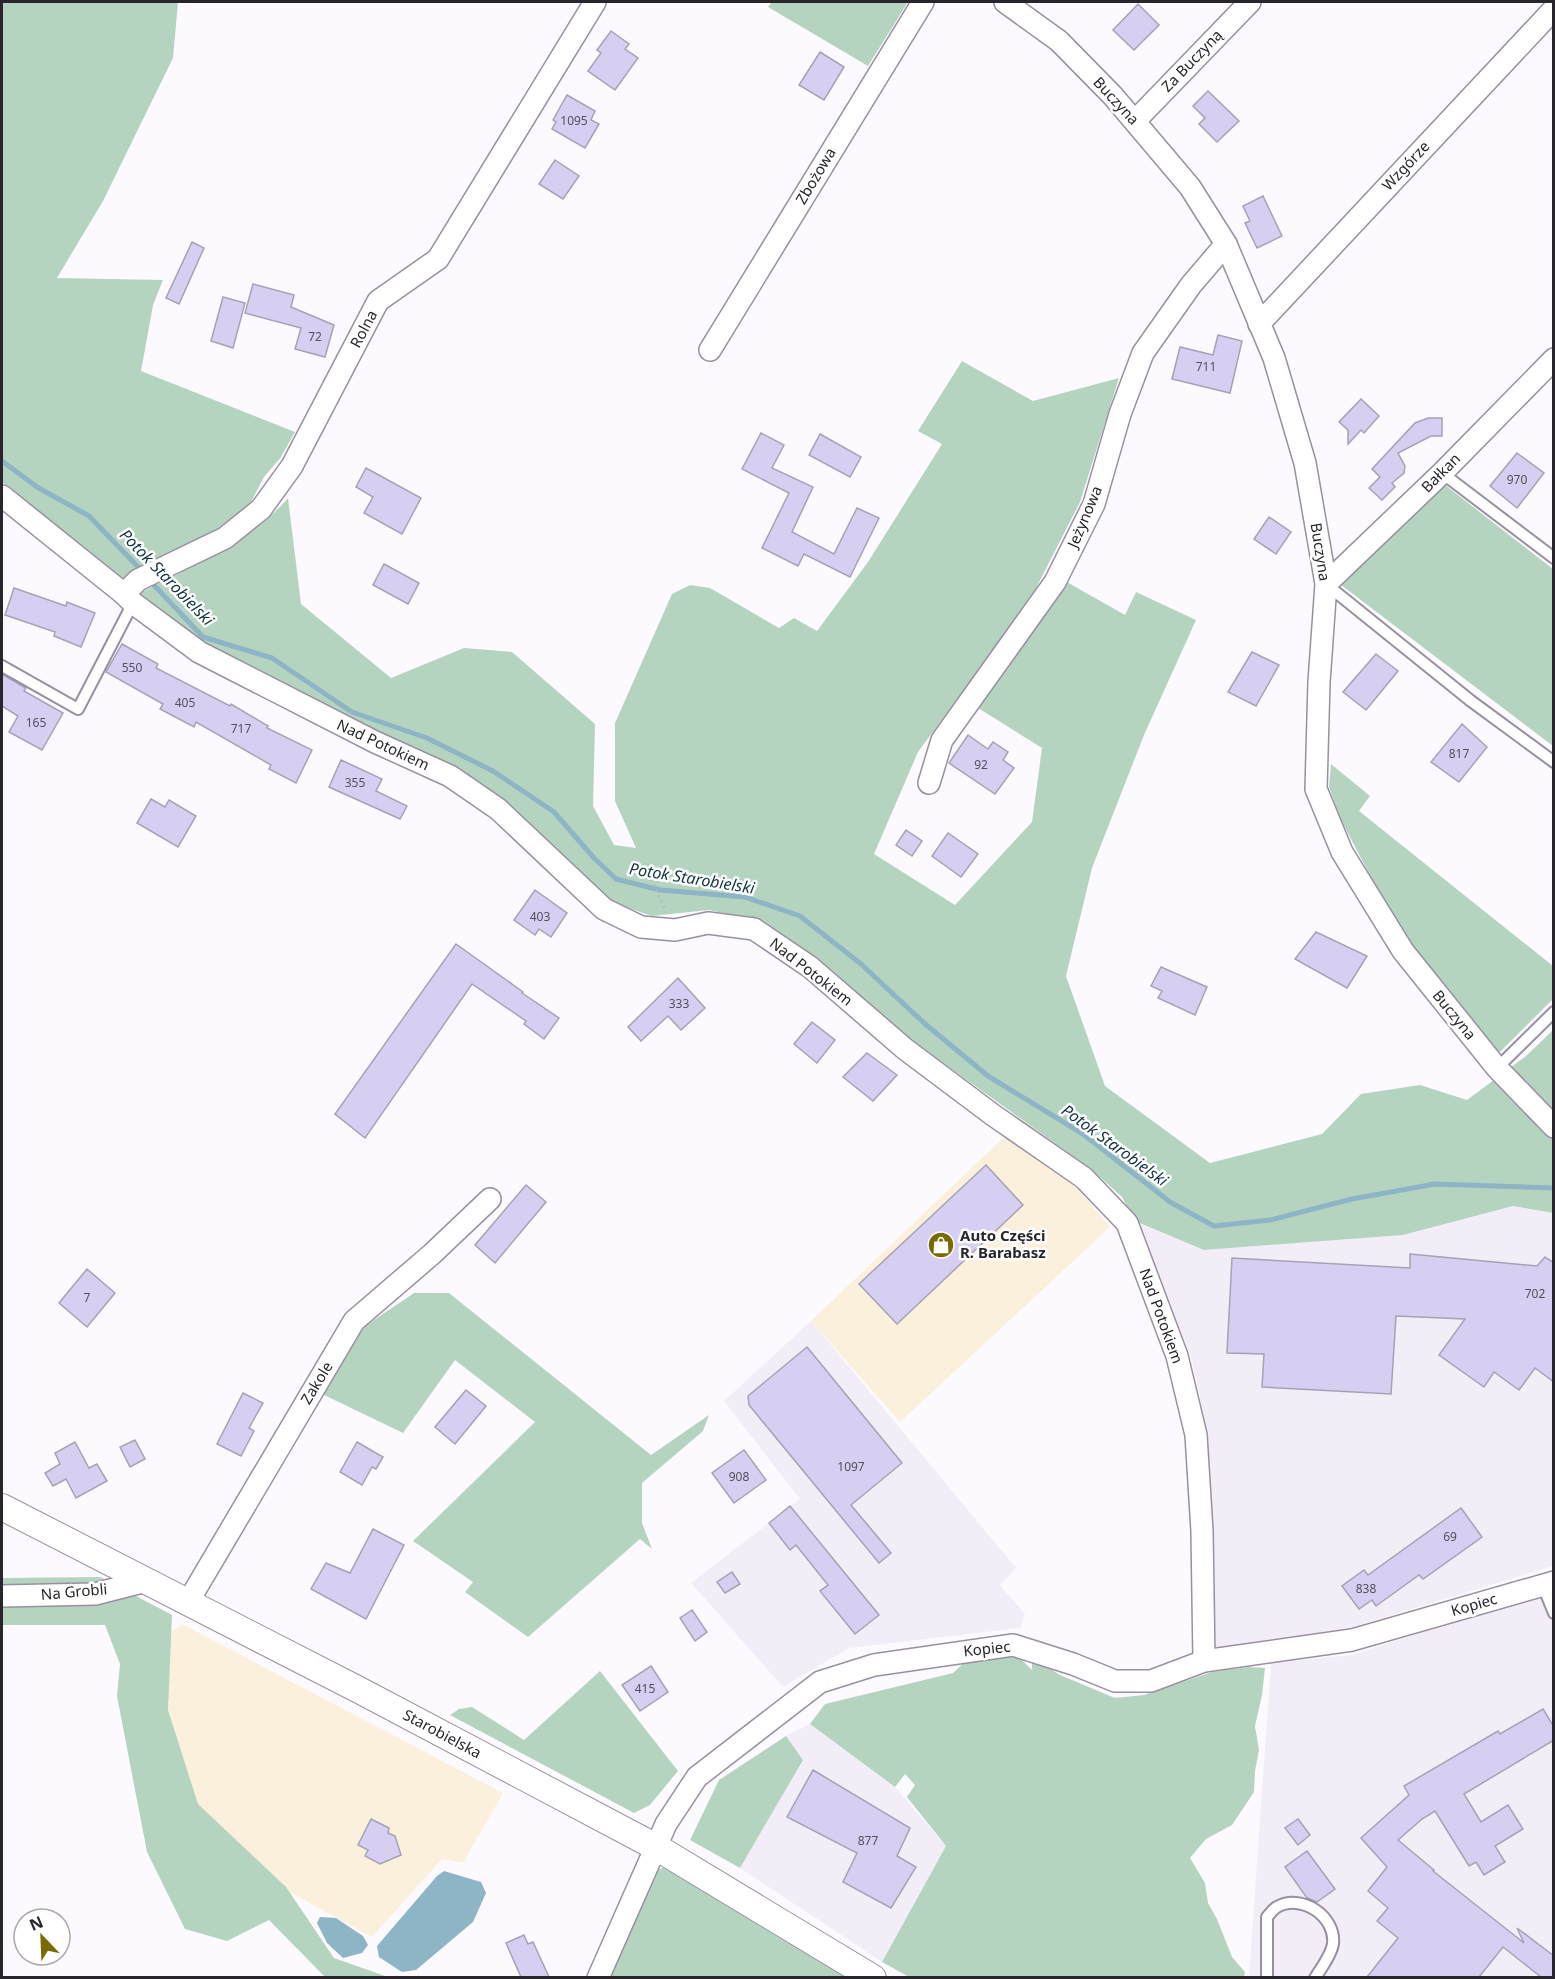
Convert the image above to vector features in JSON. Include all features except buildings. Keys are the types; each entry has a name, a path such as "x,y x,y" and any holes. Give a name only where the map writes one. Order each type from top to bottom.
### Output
{"street":[{"name":"Rolna","path":"137,587 225,538 261,509 292,466 378,301 438,259 595,2"},
{"name":"Zbożowa","path":"710,350 923,2"},
{"name":"Buczyna","path":"1005,2 1059,41 1135,121 1190,187 1226,244 1274,358 1305,464 1326,584 1319,682 1316,789 1342,852 1403,951 1497,1068 1554,1127"},
{"name":"Za Buczyną","path":"1135,121 1250,2"},
{"name":"Wzgórze","path":"1259,324 1554,9"},
{"name":"Jeżynowa","path":"928,783 942,740 1055,582 1094,504 1120,414 1143,353 1191,285 1226,244"},
{"name":"Bałkan","path":"1326,584 1443,472 1554,359"},
{"name":"Nad Potokiem","path":"2,496 137,587 199,652 375,742 450,776 498,809 604,909 640,927 675,930 708,923 754,930 810,967 914,1055 993,1115 1084,1178 1127,1224 1177,1356 1196,1435 1202,1531 1204,1661"},
{"name":"Zakole","path":"188,1602 354,1321 432,1254 490,1199"},
{"name":"Starobielska","path":"2,1507 361,1691 656,1847 873,1977"},
{"name":"Na Grobli","path":"2,1596 95,1594 146,1581"},
{"name":"Kopiec","path":"598,1977 666,1824 697,1777 820,1682 874,1665 1013,1645 1073,1664 1115,1681 1151,1681 1204,1661 1352,1640 1548,1584"}],"lane":[{"path":"1443,472 1554,558"},
{"path":"1326,584 1471,701 1554,762"},
{"path":"2,666 78,709 137,587"},
{"path":"1497,1068 1554,1012"},
{"path":"1548,1584 1554,1613"},
{"path":"1268,1977 1267,1917 1275,1908 1300,1903 1316,1909 1329,1922 1333,1944 1324,1965 1315,1977"}],"path":[{"path":"651,879 661,901"}],"shaded area":[{"path":"1004,1137 1068,1178 1110,1227 900,1422 811,1321"},
{"path":"1513,1206 1553,1213 1553,1566 1349,1628 1216,1649 1207,1429 1191,1356 1135,1221 1204,1250 1403,1235"},
{"path":"811,1321 1016,1568 1000,1585 1025,1614 1020,1628 849,1648 783,1687 691,1583 800,1499 724,1401"},
{"path":"1553,1591 1553,1977 1249,1978 1271,1663 1352,1655"},
{"path":"182,1624 503,1793 463,1863 442,1859 372,1937 271,1882 199,1812 161,1703 162,1639"},
{"path":"810,1724 895,1787 946,1846 882,1962 740,1868 803,1760 786,1736"}],"green space":[{"path":"2,2 178,2 173,58 103,201 57,278 163,280 153,305 141,371 295,432 281,457 264,477 251,502 221,527 128,575 122,581 2,482"},
{"path":"772,2 908,2 868,66 768,7"},
{"path":"962,361 1033,401 1119,378 1080,502 1031,598 918,752 874,854 955,905 1032,822 1042,748 975,706 1065,581 1125,615 1136,592 1196,620 1144,735 1092,868 1066,976 1105,1086 1210,1163 1322,1134 1361,1094 1420,1085 1467,1100 1526,1056 1553,1030 1553,1213 1513,1206 1403,1235 1204,1250 1135,1221 1122,1197 1091,1169 911,1040 816,958 761,921 709,910 652,916 610,902 504,800 452,765 377,732 197,640 140,593 238,541 288,498 301,604 391,678 464,648 512,652 595,724 593,806 614,845 636,848 615,801 615,723 672,594 690,585 710,588 779,628 794,618 817,631 868,562 942,444 918,431"},
{"path":"1445,485 1553,569 1553,746 1341,585"},
{"path":"1331,764 1370,796 1359,811 1553,966 1553,999 1499,1053 1414,948 1374,883 1340,818 1329,787"},
{"path":"414,1293 449,1293 651,1455 709,1415 703,1431 642,1483 642,1523 652,1549 640,1539 528,1637 465,1592 473,1582 413,1541 535,1422 455,1360 403,1433 322,1394 365,1326"},
{"path":"100,1577 172,1615 168,1710 198,1804 286,1887 334,1958 388,1977 325,1977 269,1920 227,1941 185,1929 147,1852 117,1696 120,1664 105,1625 2,1625 2,1578"},
{"path":"998,1655 1021,1659 1032,1670 1032,1660 1038,1661 1060,1675 1115,1698 1144,1695 1212,1672 1248,1667 1265,1668 1255,1726 1259,1750 1254,1792 1232,1825 1206,1839 1190,1858 1205,1883 1208,1903 1232,1957 1245,1972 1244,1977 911,1978 882,1962 946,1846 907,1797 915,1785 905,1774 895,1787 810,1724 825,1704 953,1673 968,1659"},
{"path":"600,1671 678,1771 650,1805 634,1813 450,1715 459,1709 472,1707 524,1740"},
{"path":"786,1736 803,1760 740,1868 690,1840 719,1780"},
{"path":"665,1867 849,1978 600,1978 655,1871"}],"water":[{"path":"444,1871 481,1882 486,1893 473,1922 416,1970 402,1972 379,1957 377,1946 437,1876"},
{"path":"320,1917 336,1918 363,1936 368,1945 362,1953 343,1958 327,1943 317,1923"}],"waterway":[{"name":"Potok Starobielski","path":"2,461 37,487 89,516 142,571"},
{"name":"Potok Starobielski","path":"150,581 203,637 272,658 352,712 427,738 493,771 554,812 594,858 616,879 660,890 745,897 800,916 861,964 924,1023 988,1076 1083,1134 1170,1202 1214,1226 1270,1220 1352,1199 1435,1184 1554,1188"}],"place":[{"name":"Auto Części R. Barabasz","path":"941,1245"}]}
